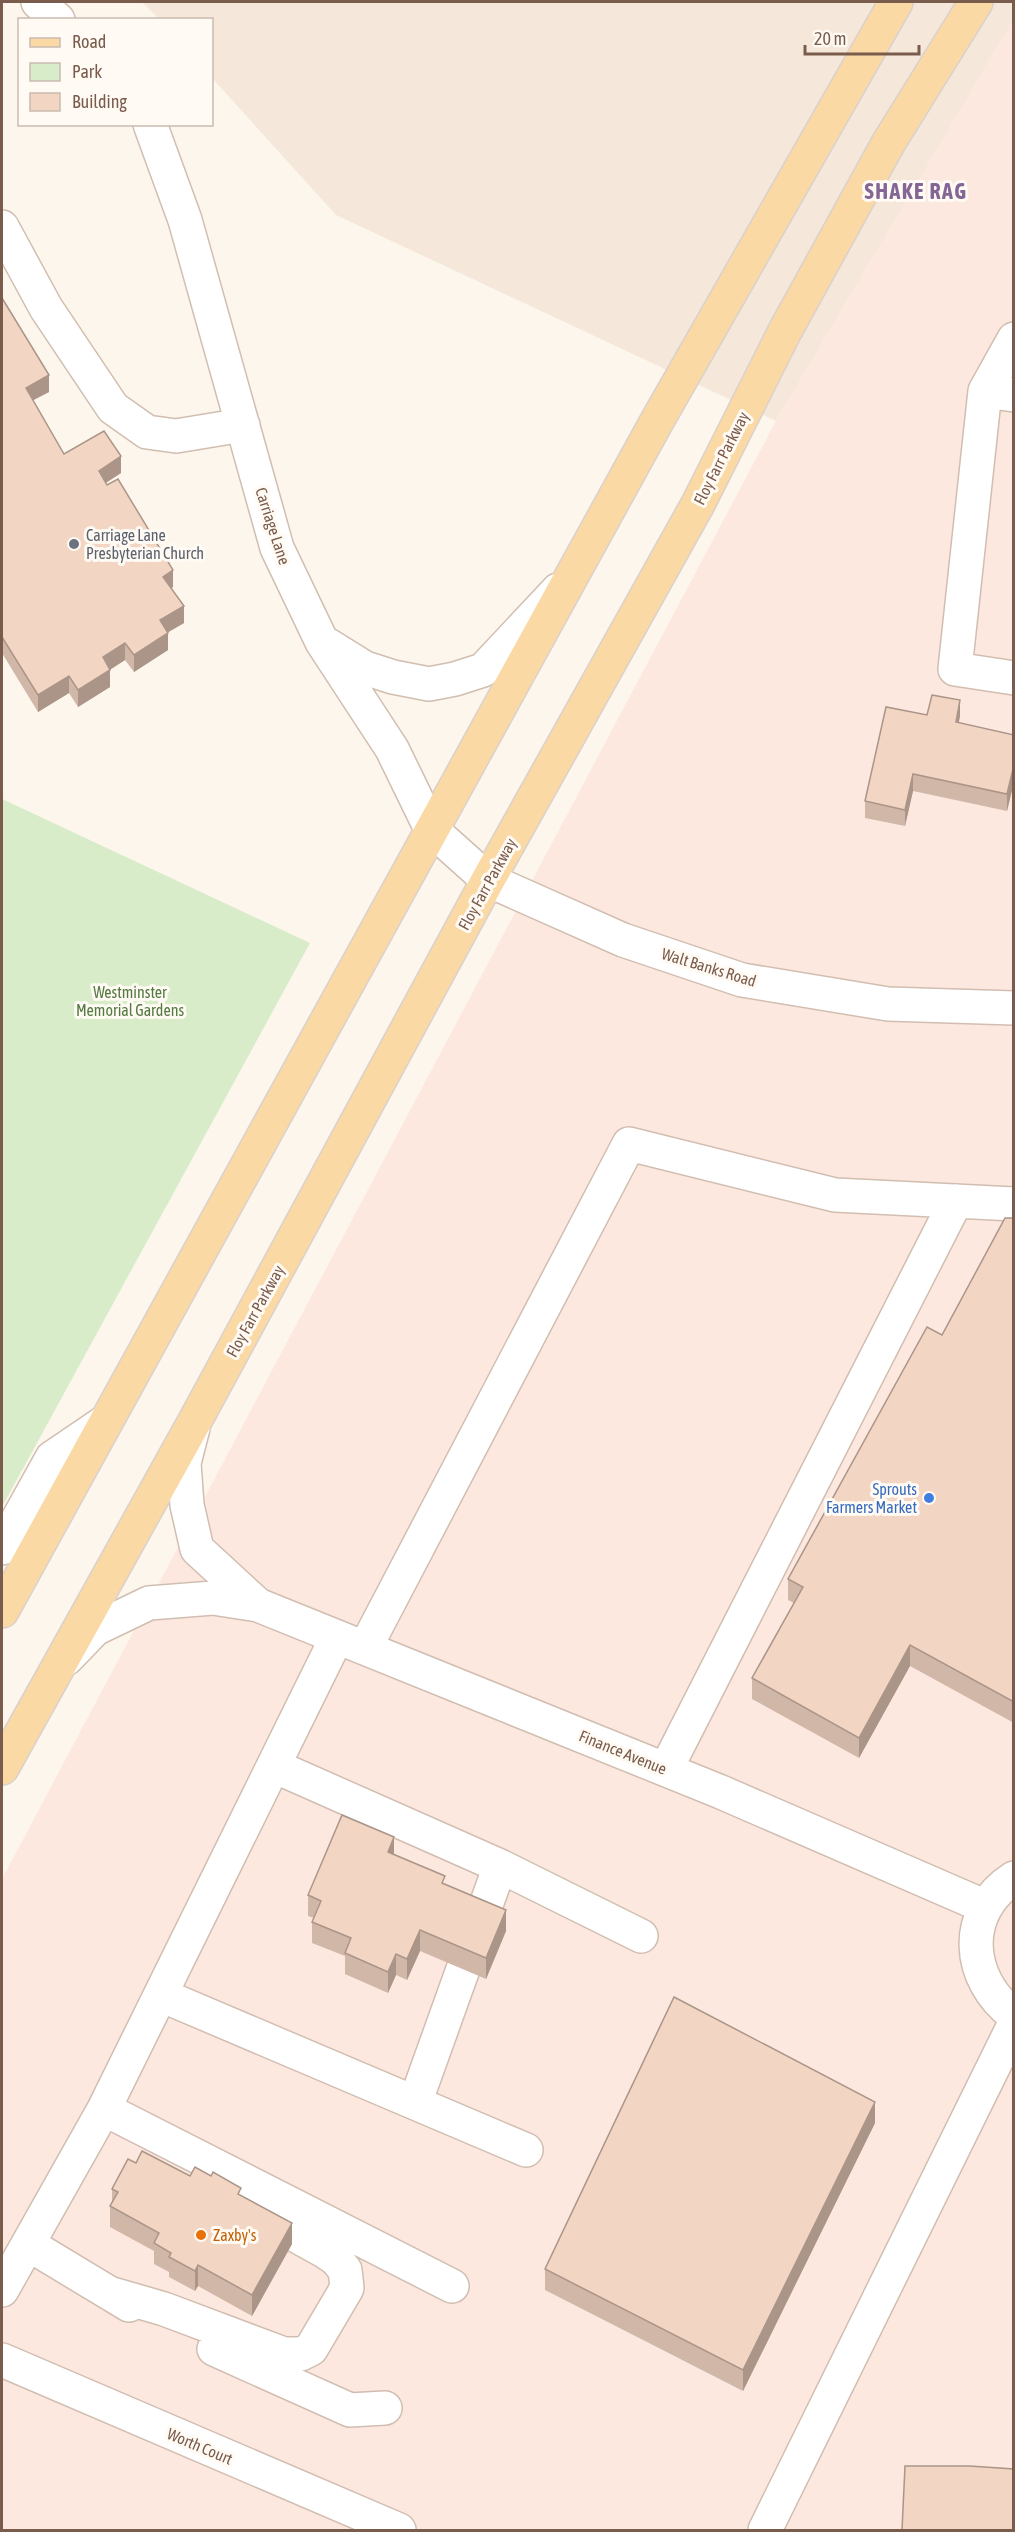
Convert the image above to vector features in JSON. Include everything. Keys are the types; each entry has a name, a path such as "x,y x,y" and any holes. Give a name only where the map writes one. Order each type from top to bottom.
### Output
{"main road":[{"path":"2,1611 570,578 896,2"},
{"name":"Floy Farr Parkway","path":"2,1768 196,1419 488,880 698,504 785,332 889,142 976,2"}],"street":[{"path":"38,2 56,18"},
{"name":"Carriage Lane","path":"151,126 184,220 278,548 322,642 392,748 431,829 488,880"},
{"path":"2,227 46,308 113,408 147,432 176,436 243,425"},
{"path":"1014,339 999,393 955,669 1014,678"},
{"path":"322,642 365,668 393,677 429,684 455,679 483,670 570,578"},
{"name":"Walt Banks Road","path":"488,880 623,940 742,980 888,1004 1014,1008"},
{"path":"2,2290 104,2109 274,1766 351,1643 629,1144 835,1195 1014,1204"},
{"path":"666,1769 956,1201"},
{"name":"Finance Avenue","path":"196,1419 184,1463 187,1505 196,1549 258,1605"},
{"path":"2,1548 52,1458 105,1422"},
{"name":"Finance Avenue","path":"55,1671 95,1629 149,1603 213,1598 258,1605 666,1769 986,1907"},
{"path":"274,1766 500,1866 641,1936"},
{"path":"415,2103 500,1866"},
{"path":"1014,1878 995,1894 986,1907 979,1921 976,1937 979,1969 993,1997 1014,2015"},
{"path":"161,1995 526,2150"},
{"path":"765,2530 1014,2025"},
{"path":"104,2109 452,2286"},
{"path":"109,2293 164,2308 284,2354 301,2354 311,2349 347,2288 345,2270 336,2259 194,2179 166,2141"},
{"path":"28,2244 165,2327 350,2410 385,2408"},
{"name":"Worth Court","path":"2,2360 399,2530"}],"shaded area":[{"path":"142,2 1013,2 1014,20 776,421 336,215 213,79 213,18 158,18"},
{"path":"1013,20 1013,2530 2,2530 2,1879 776,421"}],"green space":[{"name":"Westminster Memorial Gardens","path":"2,799 310,943 2,1507"}],"building":[{"name":"Carriage Lane Presbyterian Church","path":"2,298 49,375 26,388 64,454 104,431 121,456 99,471 107,485 118,479 173,570 163,577 184,606 160,620 168,633 134,655 125,643 103,657 110,670 78,690 69,676 38,695 2,637"},
{"path":"932,695 960,700 956,722 1014,735 1014,765 1007,794 913,774 905,810 865,801 886,707 927,715"},
{"name":"Sprouts Farmers Market","path":"1005,1218 1014,1218 1014,1702 910,1645 859,1738 752,1678 803,1587 788,1579 927,1327 942,1335"},
{"path":"342,1815 394,1837 388,1852 445,1876 442,1883 506,1910 486,1958 420,1930 407,1959 396,1954 388,1972 345,1953 351,1938 312,1922 321,1901 308,1895"},
{"path":"674,1997 875,2102 743,2370 545,2269"},
{"name":"Zaxby's","path":"142,2151 190,2176 195,2167 211,2176 213,2172 241,2188 238,2194 292,2223 252,2295 198,2265 195,2271 169,2257 171,2253 154,2243 159,2233 110,2206 118,2192 112,2189 128,2159 136,2163"},
{"path":"905,2466 1014,2469 1014,2530 902,2530"}],"place":[{"name":"Carriage Lane Presbyterian Church","path":"74,544"},
{"name":"Sprouts Farmers Market","path":"929,1498"},
{"name":"Zaxby's","path":"201,2235"}],"district":[{"name":"SHAKE RAG","path":"916,191"}]}
